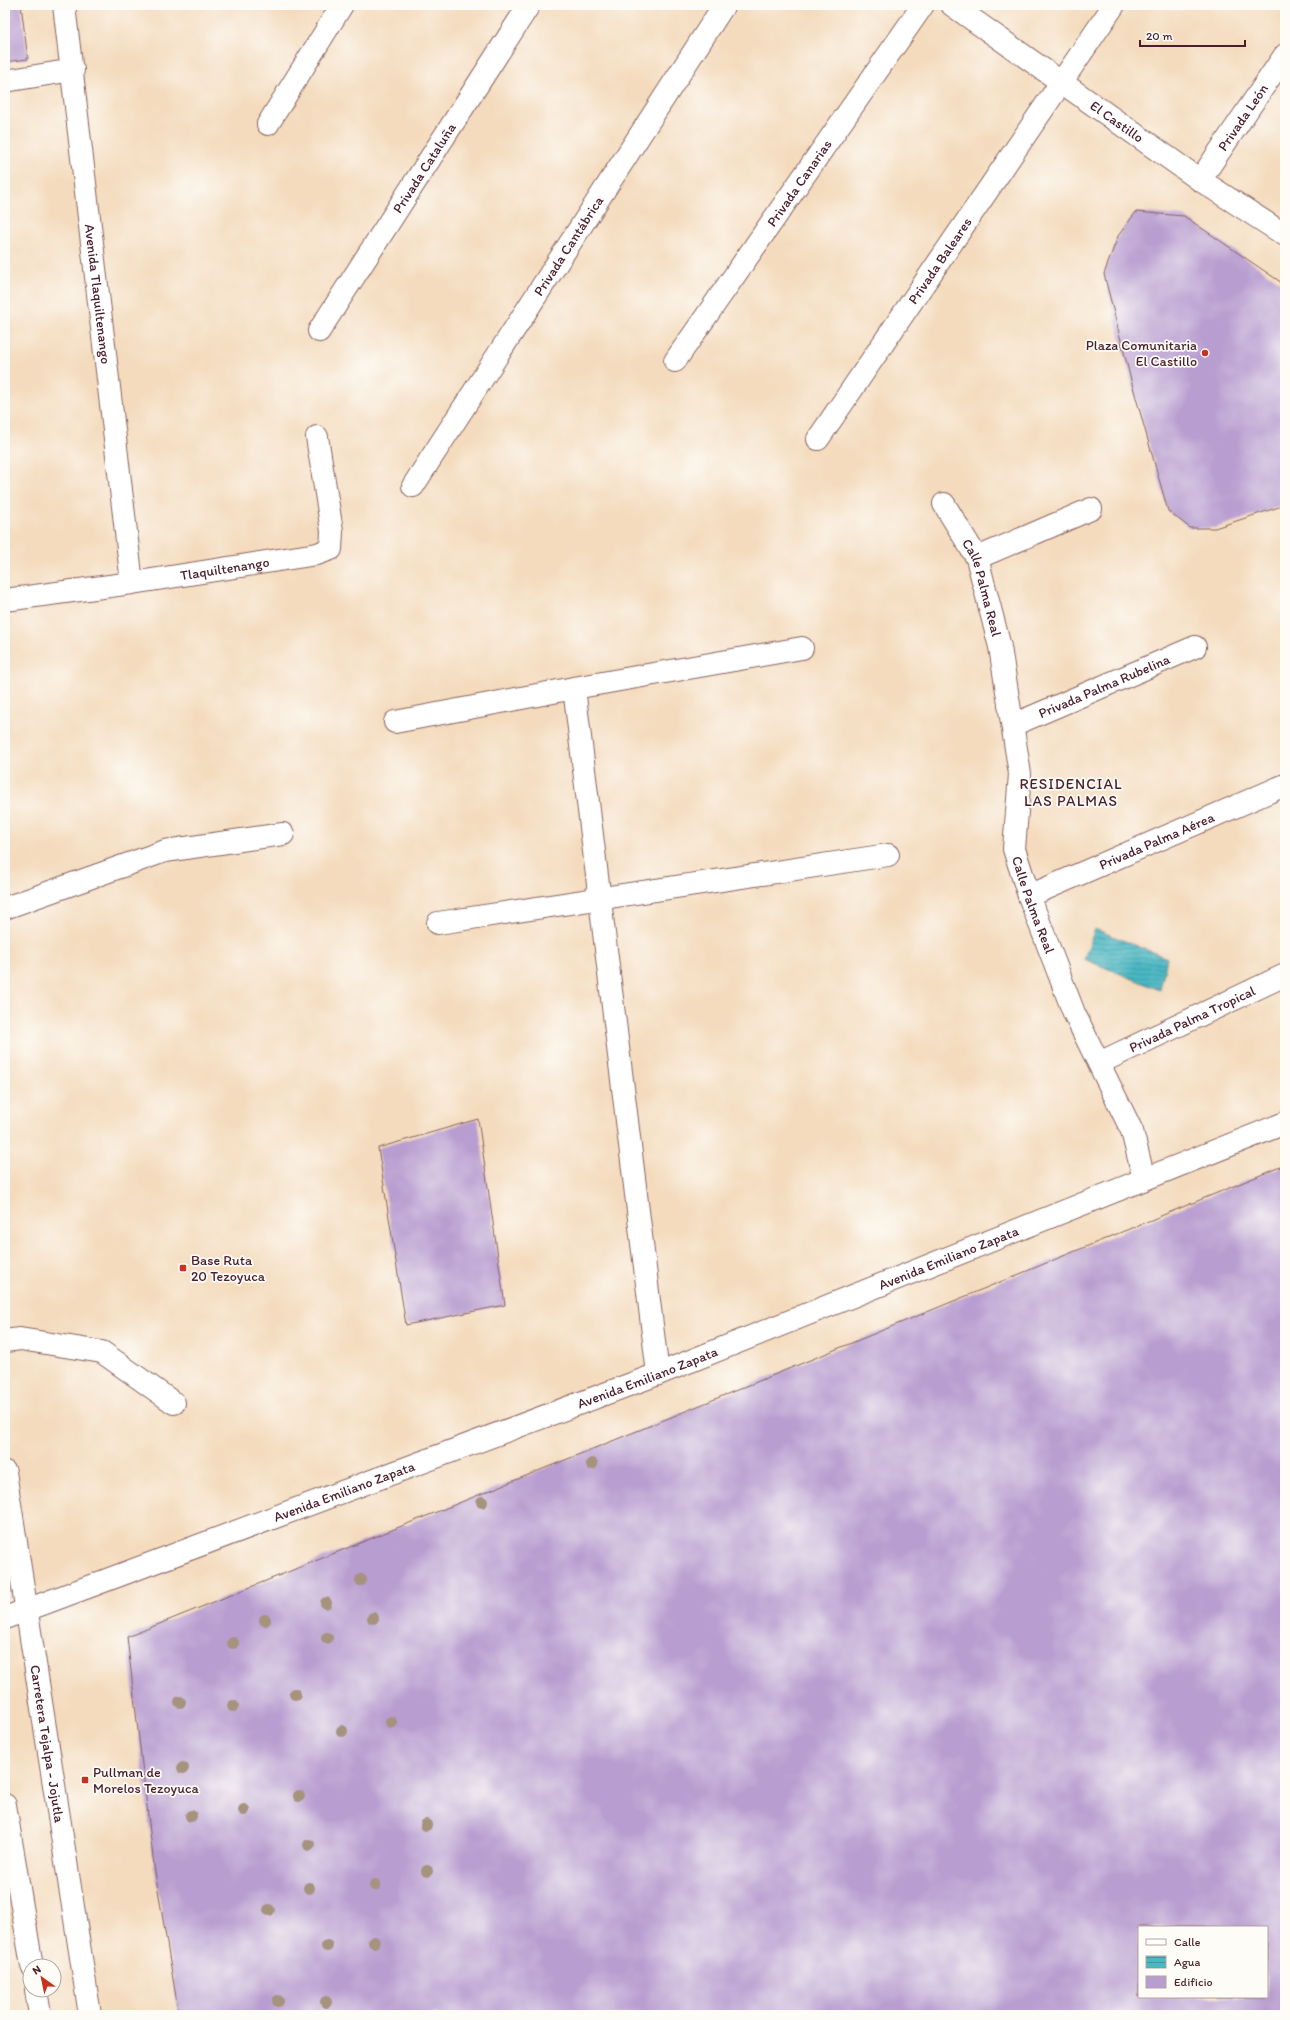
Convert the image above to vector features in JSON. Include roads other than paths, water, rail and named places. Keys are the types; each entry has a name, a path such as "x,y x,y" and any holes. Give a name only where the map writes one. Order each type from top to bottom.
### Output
{"street":[{"name":"Avenida Tlaquiltenango","path":"64,5 73,70 132,583"},
{"path":"268,124 342,5"},
{"name":"Privada Cataluña","path":"320,331 529,5"},
{"name":"Privada Cantábrica","path":"413,486 724,5"},
{"name":"Privada Canarias","path":"676,361 923,5"},
{"name":"El Castillo","path":"952,5 1200,180 1285,235"},
{"name":"Privada Baleares","path":"818,440 1114,5"},
{"name":"Privada León","path":"1200,180 1285,55"},
{"path":"5,81 73,70"},
{"name":"Tlaquiltenango","path":"5,600 132,583 317,554 331,549 332,531 317,437"},
{"name":"Calle Palma Real","path":"944,504 977,558 1000,647 1020,774 1014,849 1028,896 1074,1013 1132,1131 1144,1179"},
{"path":"977,558 1091,509"},
{"name":"Privada Palma Rubelina","path":"1013,725 1195,647"},
{"path":"395,722 574,688 802,648"},
{"path":"574,688 658,1374"},
{"name":"Privada Palma Aérea","path":"1028,896 1285,785"},
{"path":"5,908 165,851 283,834"},
{"path":"438,923 888,856"},
{"name":"Privada Palma Tropical","path":"1099,1064 1285,975"},
{"name":"Avenida Emiliano Zapata","path":"5,1618 658,1374 1285,1123"},
{"path":"5,1342 20,1339 102,1352 174,1403"},
{"name":"Carretera Tejalpa - Jojutla","path":"5,1472 90,2015"},
{"path":"5,1805 31,1958"},
{"path":"37,1998 40,2015"}],"water":[{"path":"1095,929 1167,958 1160,990 1084,959"}],"place":[{"name":"Plaza Comunitaria El Castillo","path":"1205,353"},
{"name":"Base Ruta 20 Tezoyuca","path":"183,1268"},
{"name":"Pullman de Morelos Tezoyuca","path":"85,1780"}],"district":[{"name":"RESIDENCIAL LAS PALMAS","path":"1071,792"}]}
